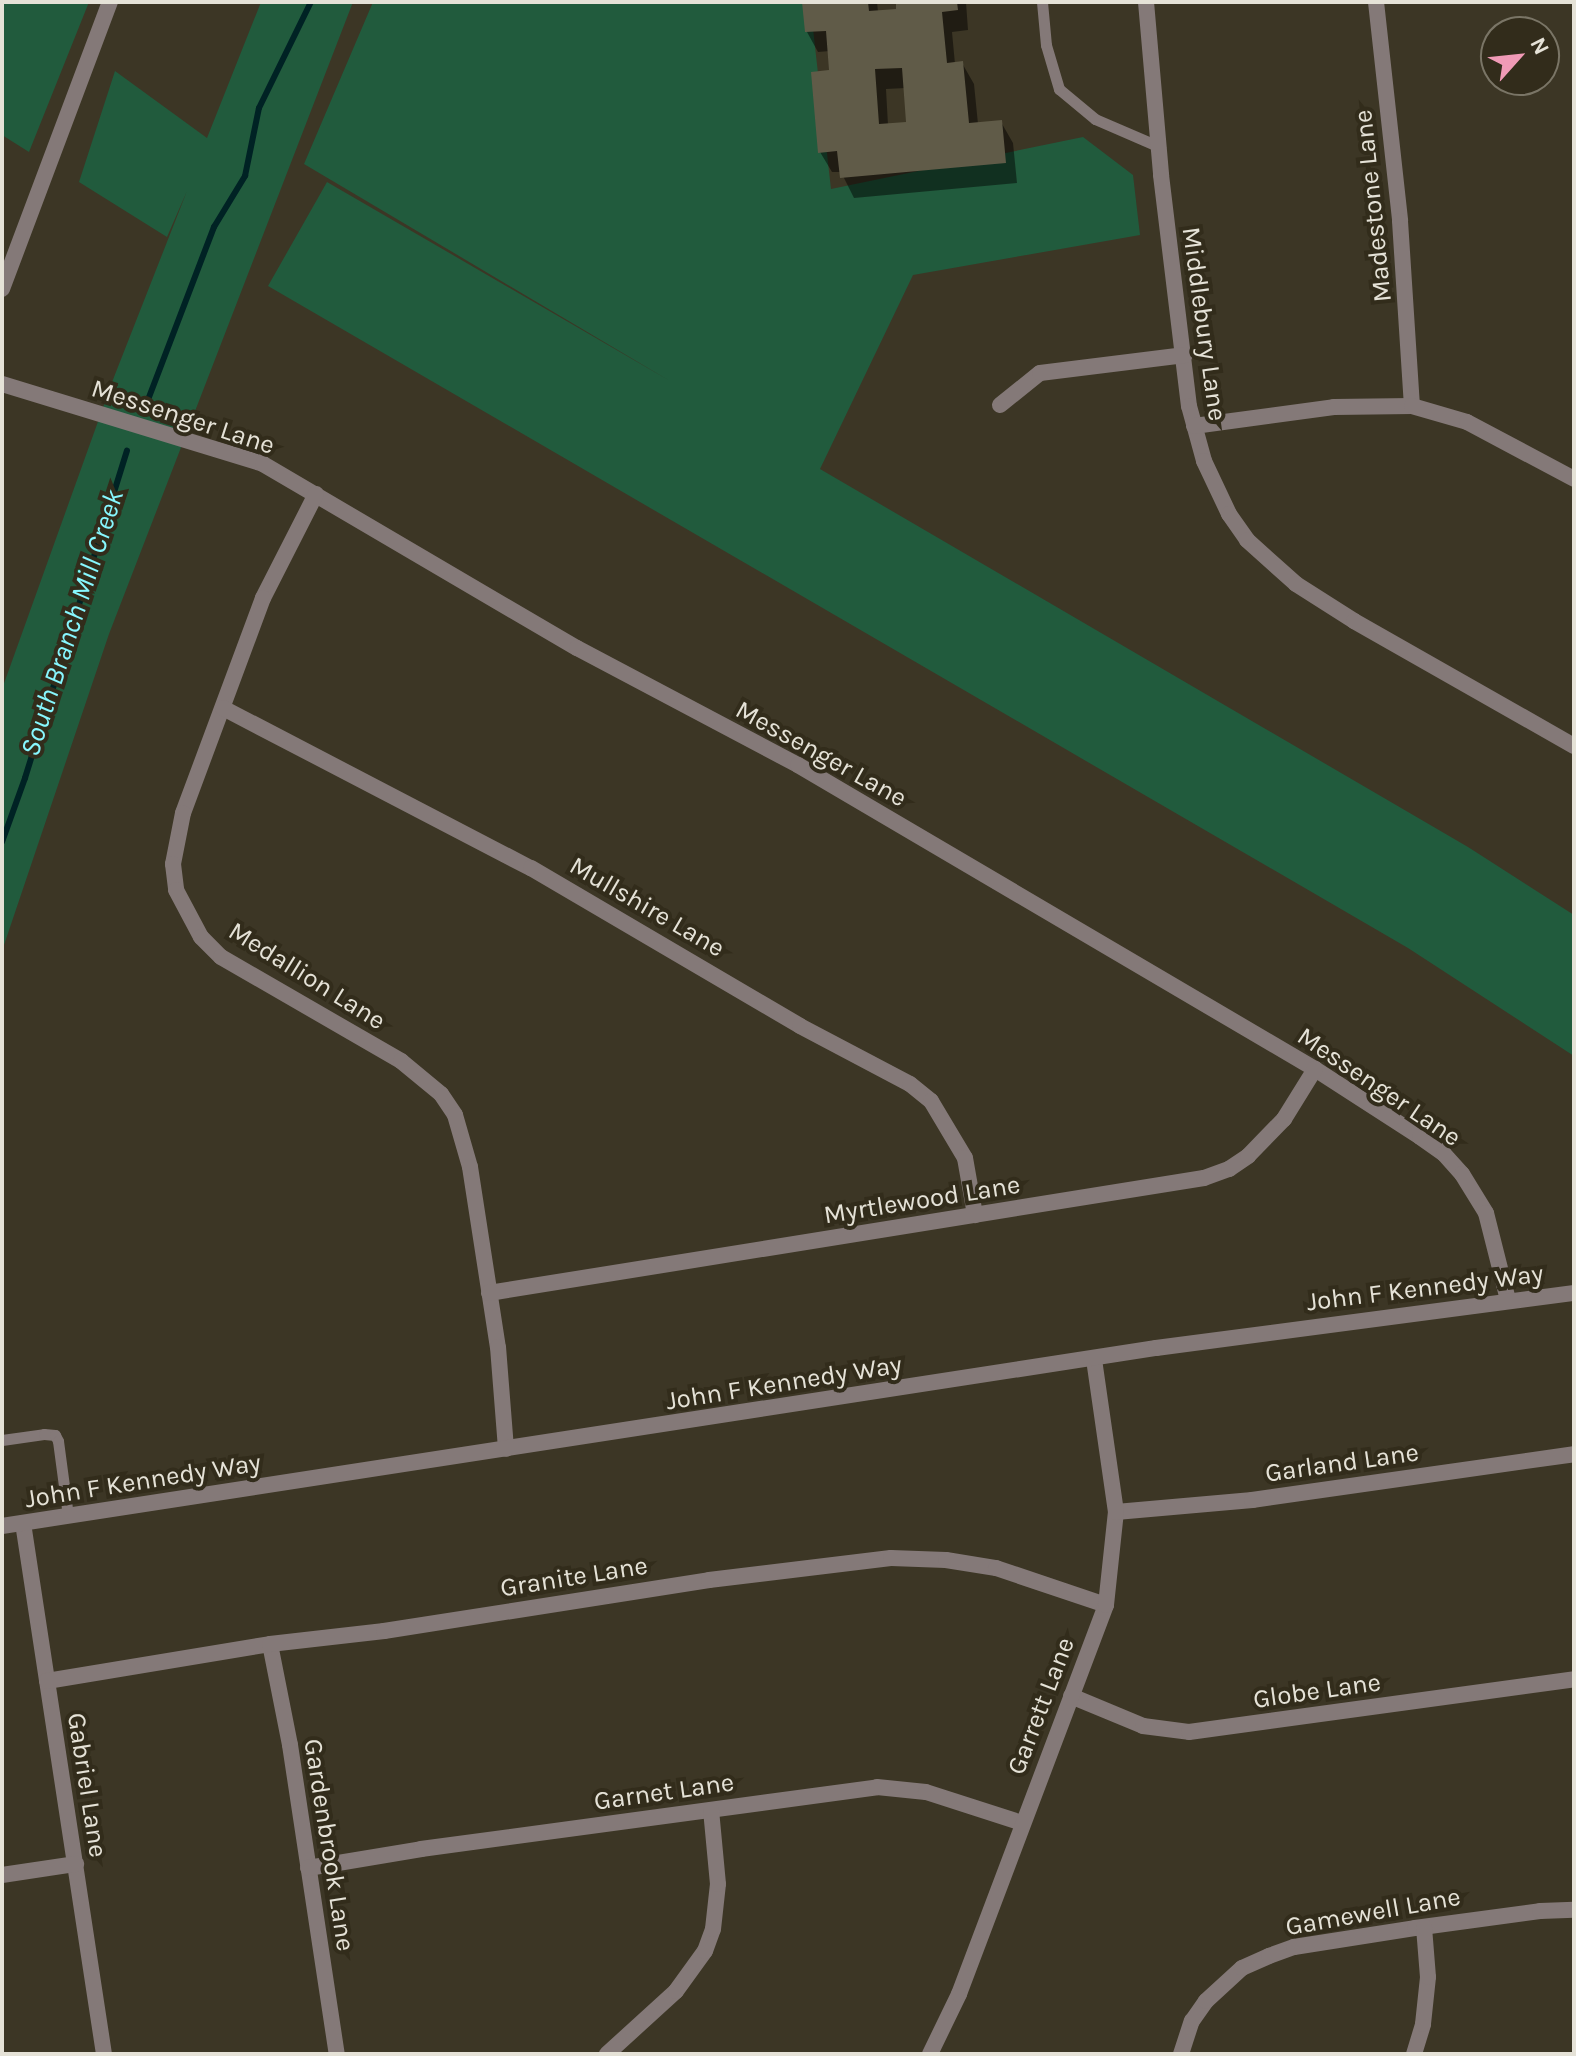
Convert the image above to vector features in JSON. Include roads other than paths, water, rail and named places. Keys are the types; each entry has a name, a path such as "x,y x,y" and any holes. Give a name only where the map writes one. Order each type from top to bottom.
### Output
{"street":[{"path":"2,289 110,2"},
{"name":"Middlebury Lane","path":"1146,2 1194,426 1204,461 1229,514 1247,540 1279,570 1354,621 1574,746"},
{"name":"Madestone Lane","path":"1376,2 1400,221 1412,406"},
{"path":"1000,405 1040,373 1185,355"},
{"name":"Messenger Lane","path":"2,384 162,435 230,451 263,464 577,648 798,765 1315,1069 1432,1145 1462,1174 1486,1213 1508,1300"},
{"path":"1194,426 1334,407 1412,406 1467,422 1574,479"},
{"name":"Medallion Lane","path":"316,494 263,598 176,839 173,864 181,902 201,937 221,957 401,1061 441,1094 455,1115 464,1140 502,1373 506,1449"},
{"name":"Mullshire Lane","path":"223,708 531,868 714,972 800,1026 910,1084 931,1101 965,1158 975,1215"},
{"name":"Myrtlewood Lane","path":"489,1293 1178,1183 1229,1169 1248,1156 1284,1119 1315,1069"},
{"name":"John F Kennedy Way","path":"2,1526 1094,1359 1574,1293"},
{"name":"Garrett Lane","path":"930,2054 959,1994 1106,1605 1116,1512 1094,1359"},
{"name":"Garland Lane","path":"1116,1512 1252,1500 1574,1454"},
{"name":"Gabriel Lane","path":"23,1523 104,2054"},
{"name":"Granite Lane","path":"47,1681 270,1644 384,1631 709,1580 891,1558 946,1560 996,1568 1106,1605"},
{"name":"Gardenbrook Lane","path":"270,1644 290,1745 337,2054"},
{"name":"Globe Lane","path":"1071,1696 1143,1726 1189,1732 1574,1679"},
{"name":"Garnet Lane","path":"308,1868 877,1787 926,1792 1022,1823"},
{"path":"607,2054 676,1991 705,1951 713,1929 718,1884 711,1810"},
{"path":"2,1875 76,1864"},
{"name":"Gamewell Lane","path":"1181,2054 1192,2021 1206,2001 1242,1968 1294,1947 1540,1911 1574,1910"},
{"path":"1414,2054 1427,1988 1424,1927"}],"lane":[{"path":"1042,2 1046,45 1059,89 1095,119 1160,147"},
{"path":"2,1440 55,1435 68,1516"}],"waterway":[{"name":"South Branch Mill Creek","path":"146,405 214,227 245,176 259,108 311,2"},
{"name":"South Branch Mill Creek","path":"2,842 25,778 127,450"}]}
